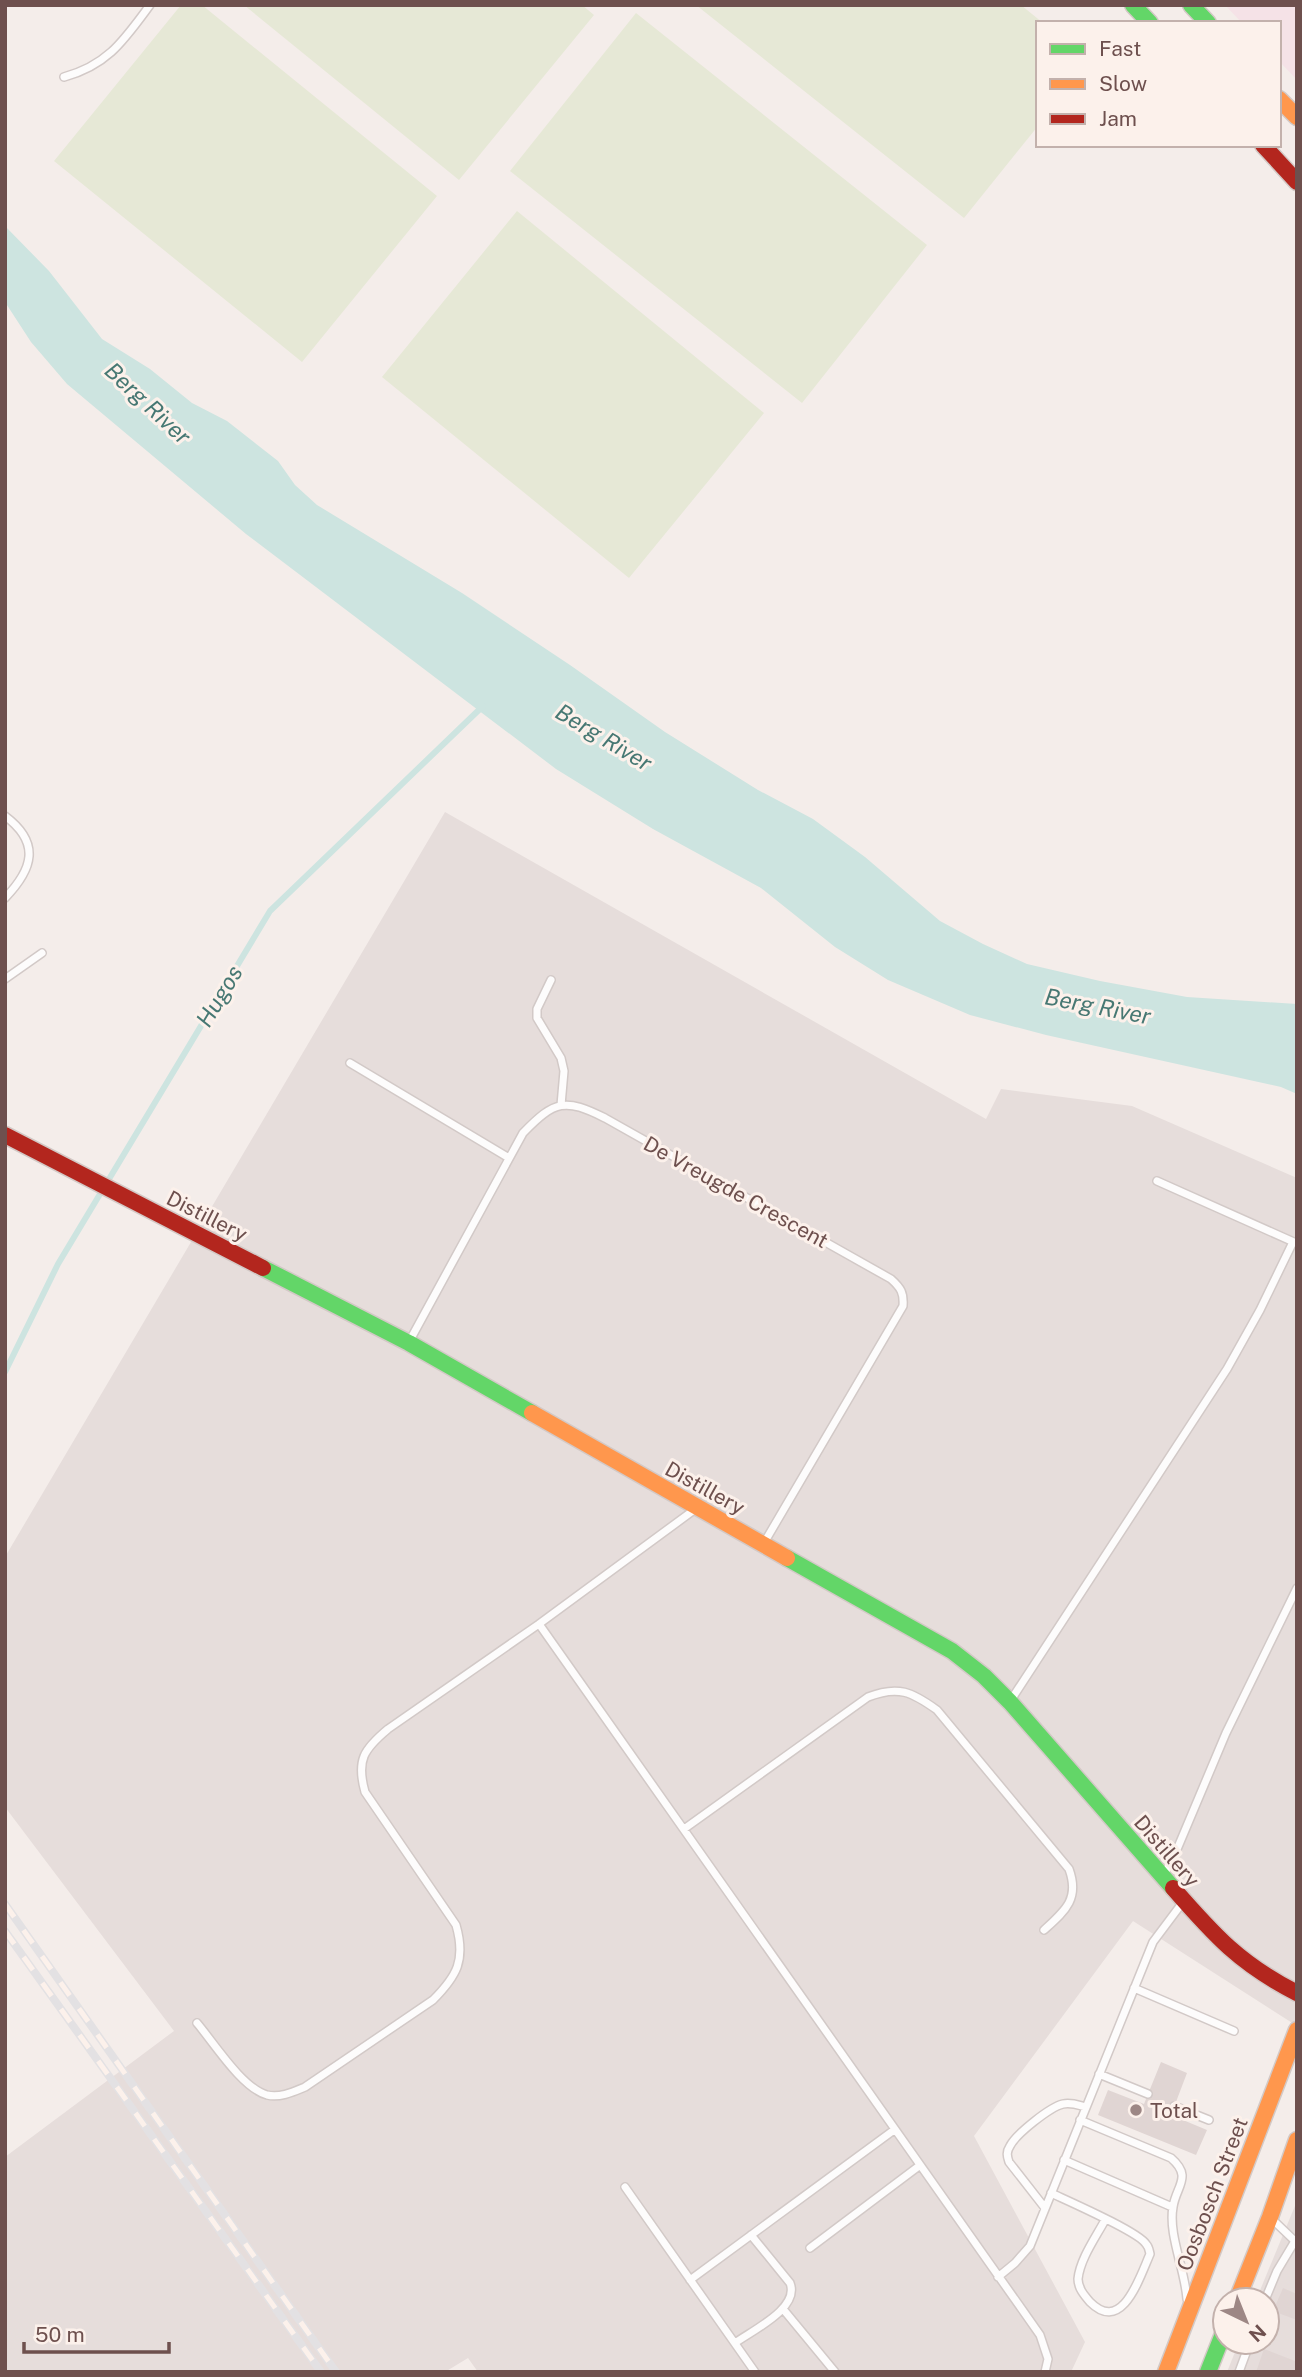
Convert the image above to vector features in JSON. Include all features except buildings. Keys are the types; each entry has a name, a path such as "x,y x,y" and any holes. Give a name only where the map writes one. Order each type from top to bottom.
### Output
{"street":[{"path":"1133,5 1148,21"},
{"path":"1191,5 1206,21"},
{"path":"1281,101 1297,117"},
{"path":"1265,147 1297,182"},
{"name":"Distillery","path":"5,1135 409,1343 952,1651 984,1676 1010,1702 1183,1902 1236,1956 1273,1981 1297,1993"},
{"name":"Oosbosch Street","path":"1166,2372 1297,2030"},
{"path":"1243,2286 1297,2140"}],"lane":[{"path":"64,76 91,67 114,51 150,5"},
{"path":"5,816 16,824 28,841 31,859 16,887 5,898"},
{"path":"5,979 42,953"},
{"path":"409,1343 523,1133 541,1114 561,1105 564,1071 561,1058 537,1018 537,1009 551,980"},
{"path":"350,1063 509,1158"},
{"name":"De Vreugde Crescent","path":"561,1105 580,1106 605,1118 879,1272 900,1287 904,1295 903,1306 763,1544"},
{"path":"1010,1702 1227,1369 1295,1243 1157,1181"},
{"path":"197,2023 251,2087 268,2095 286,2095 305,2087 433,2000 449,1984 459,1965 462,1944 456,1925 365,1792 360,1775 362,1759 371,1744 388,1729 539,1624 697,1508"},
{"path":"1162,1878 1178,1847 1226,1733 1297,1588"},
{"path":"539,1624 1040,2335 1048,2359 1045,2372"},
{"path":"684,1829 868,1697 881,1692 907,1692 937,1710 1069,1869 1074,1882 1072,1897 1062,1913 1044,1930"},
{"path":"998,2277 1026,2253 1153,1942 1183,1902"},
{"path":"1134,1988 1234,2031"},
{"path":"1099,2074 1148,2094"},
{"path":"1045,2208 1009,2162 1008,2149 1020,2134 1061,2104 1072,2103 1086,2107"},
{"path":"1174,2106 1209,2120"},
{"path":"1080,2120 1171,2158 1178,2164 1182,2181 1172,2207 1174,2230 1186,2283 1187,2317"},
{"path":"690,2280 894,2130"},
{"path":"1065,2160 1172,2207"},
{"path":"810,2248 919,2166"},
{"path":"625,2187 755,2372"},
{"path":"1051,2193 1105,2220 1141,2238 1148,2245 1150,2254 1124,2304 1117,2312 1110,2314 1101,2312 1092,2304 1081,2292 1078,2281 1082,2264 1105,2220"},
{"path":"1270,2217 1296,2242 1271,2286"},
{"path":"735,2343 783,2309 792,2298 790,2283 751,2235"},
{"path":"783,2309 835,2372"}],"shaded area":[{"path":"1225,5 1297,5 1297,80 1281,63 1281,21 1240,21"},
{"path":"445,812 986,1119 1001,1089 1132,1106 1297,1178 1297,2026 1133,1921 974,2136 1085,2342 1071,2372 478,2372 468,2358 445,2372 5,2372 5,2157 174,2031 5,1807 5,1557"},
{"path":"1297,2201 1297,2372 1227,2372 1233,2356 1281,2356 1281,2286 1262,2286"}],"green space":[{"path":"181,5 202,5 437,196 302,362 54,161"},
{"path":"244,5 582,5 594,15 459,180"},
{"path":"696,5 1021,5 1041,21 1036,21 1036,128 964,218"},
{"path":"636,13 927,245 802,403 510,171"},
{"path":"517,211 764,413 629,578 382,377"}],"water":[{"name":"Berg River","path":"5,226 49,271 102,339 150,369 192,403 227,421 278,461 295,485 317,505 462,593 665,732 758,790 813,819 865,857 940,921 1027,964 1100,981 1187,997 1297,1004 1297,1094 1281,1087 1046,1035 970,1015 888,980 835,947 761,888 653,829 556,769 246,534 67,384 31,342 5,302"}],"waterway":[{"name":"Hugos","path":"5,1372 58,1264 270,911 483,706"}],"railway":[{"path":"5,1904 336,2372"},
{"path":"5,1931 321,2372"}],"traffic: fast":[{"path":"1133,5 1148,21"},
{"path":"1191,5 1206,21"},
{"path":"263,1268 409,1343 532,1413"},
{"path":"787,1558 952,1651 984,1676 1010,1702 1173,1888"},
{"path":"1208,2372 1214,2356"}],"traffic: slow":[{"path":"1281,101 1297,117"},
{"path":"532,1413 787,1558"},
{"path":"1166,2372 1297,2030"},
{"path":"1243,2286 1297,2140"}],"traffic: jam":[{"path":"1265,147 1297,182"},
{"path":"5,1135 263,1268"},
{"path":"1173,1888 1229,1947 1259,1971 1297,1993"}],"place":[{"name":"Total","path":"1136,2110"}]}
